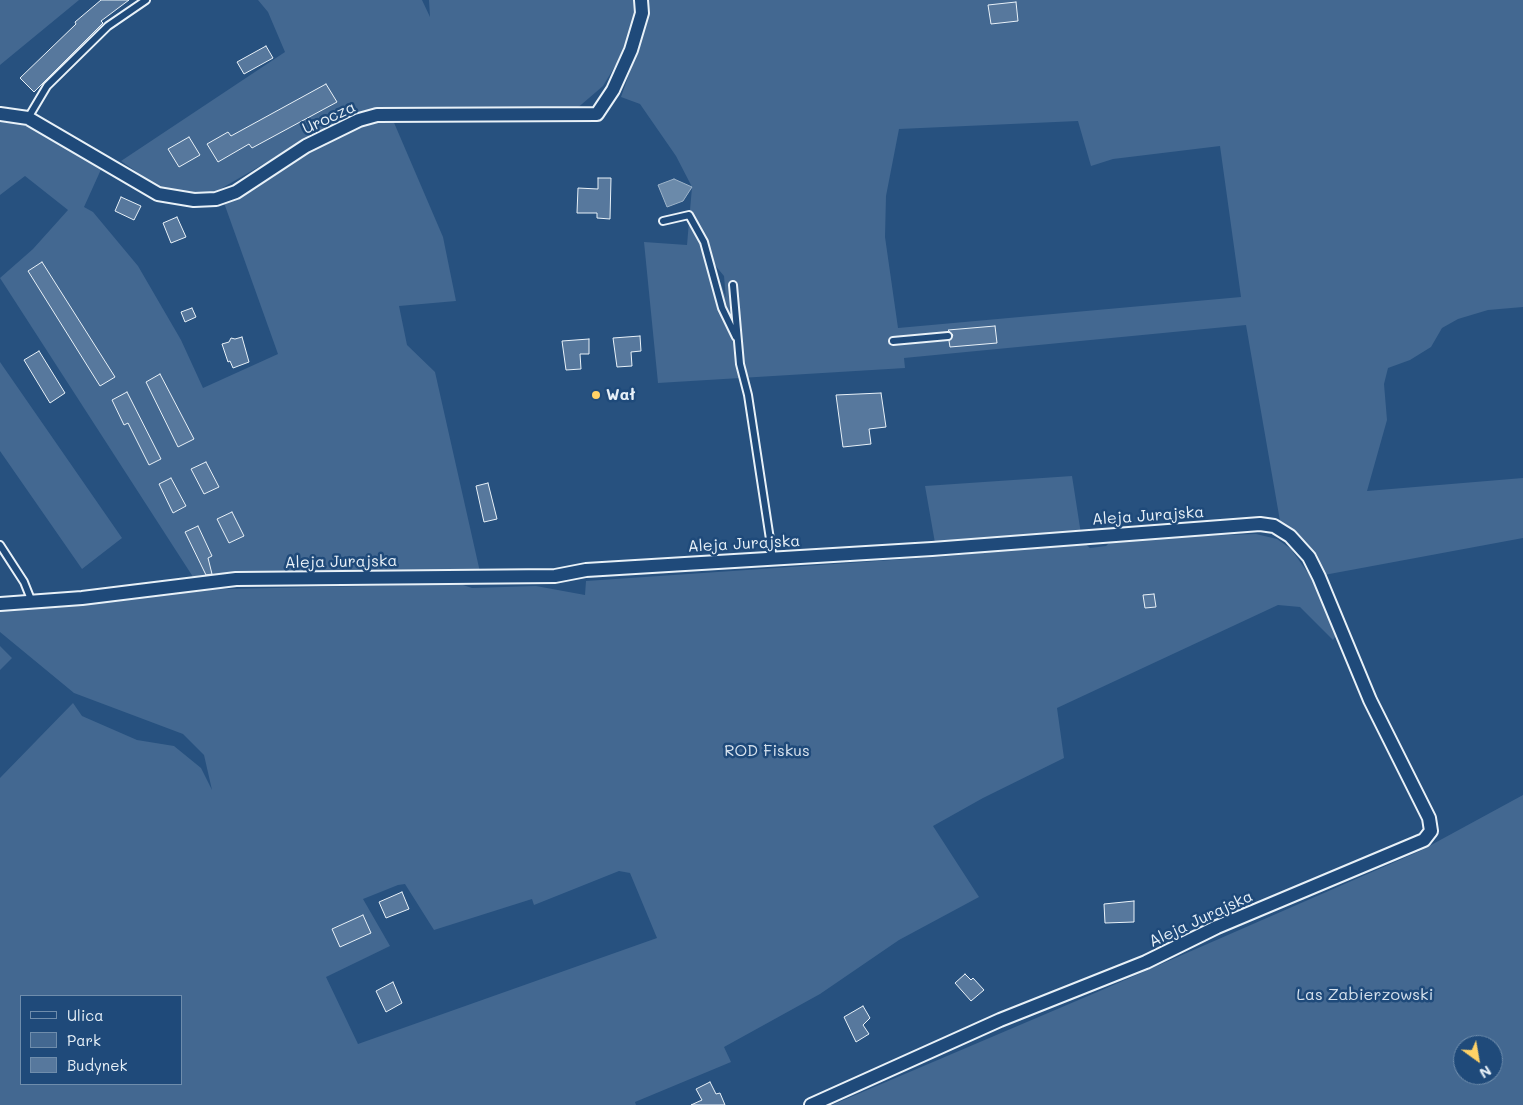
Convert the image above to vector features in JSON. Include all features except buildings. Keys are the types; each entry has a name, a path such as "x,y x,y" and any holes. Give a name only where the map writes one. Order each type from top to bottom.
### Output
{"street":[{"name":"Urocza","path":"0,114 28,118 158,194 194,200 216,199 236,192 306,146 359,120 377,115 597,114 616,82 630,50 642,13 641,0"},
{"name":"Aleja Jurajska","path":"0,604 82,598 236,579 555,576 586,570 773,559 1250,524 1274,526 1290,536 1309,557 1370,700 1429,818 1431,831 1418,844 1217,927 1146,962 1000,1020 811,1105"}],"lane":[{"path":"28,118 47,86 108,26 146,0"},
{"path":"663,222 689,215 704,242 722,308 738,340"},
{"path":"733,285 740,364 748,395 773,559"},
{"path":"893,341 948,336"},
{"path":"0,545 24,582 32,602"}],"green space":[{"path":"0,0 79,0 0,65"},
{"path":"258,0 422,0 430,17 429,0 636,0 637,16 617,63 603,86 575,110 387,107 336,122 210,195 158,187 121,161 285,52 268,12"},
{"path":"647,0 1523,0 1523,307 1488,310 1458,319 1442,328 1431,347 1410,360 1388,368 1384,384 1387,420 1367,491 1523,478 1523,538 1324,575 1310,551 1280,521 1246,325 904,358 905,368 658,383 644,242 687,245 692,187 676,156 640,104 621,97 637,51","holes":["1078,121 1091,166 1113,159 1220,146 1241,297 898,328 885,237 886,196 899,129","714,264 724,276 726,298"]},
{"path":"392,118 443,237 456,301 399,306 407,345 435,372 480,572 421,573 405,570 253,572 195,580 0,278 33,249 68,210 25,176 0,195 0,119 37,129 103,165 84,207 93,212 138,266 181,340 203,388 278,354 223,200 352,128"},
{"path":"0,362 122,538 82,569 0,451"},
{"path":"1072,476 1081,534 935,543 925,486"},
{"name":"ROD Fiskus","path":"1256,534 1277,539 1291,549 1313,580 1338,632 1333,640 1300,607 1278,605 1057,708 1064,758 983,798 933,826 979,897 899,940 820,994 724,1047 731,1062 635,1102 636,1105 0,1105 0,778 73,703 82,716 137,740 174,746 201,768 212,790 204,755 183,734 74,693 0,632 0,608 182,590 460,584 472,588 536,586 585,595 586,581 951,556 1083,542 1090,548 1106,546 1113,539","holes":["619,871 630,873 657,938 358,1044 326,977 390,946 363,899 398,885 405,884 434,930 532,899 534,905"]},
{"path":"0,646 12,658 0,670"},
{"name":"Las Zabierzowski","path":"1523,795 1523,1105 832,1105 1420,851"}],"shaded area":[{"path":"674,179 692,187 683,201 667,207 658,185"}],"place":[{"name":"Wał","path":"596,395"}]}
